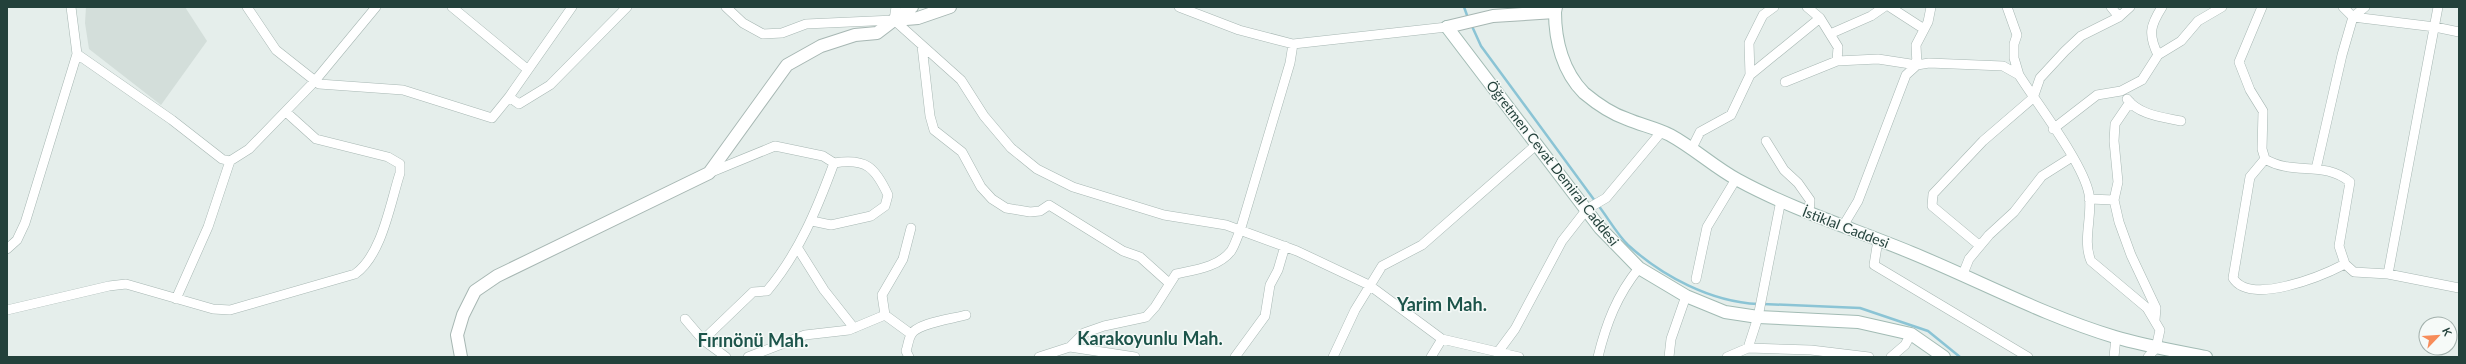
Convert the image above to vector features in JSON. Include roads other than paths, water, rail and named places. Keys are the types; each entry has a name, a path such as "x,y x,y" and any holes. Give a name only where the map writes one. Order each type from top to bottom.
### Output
{"main road":[{"path":"461,357 457,335 462,315 475,291 497,276 709,173 787,65 821,46 855,35 877,33 912,7"},
{"path":"894,20 918,18 950,7"},
{"path":"1447,27 1493,16 1556,9"},
{"name":"İstiklal Caddesi","path":"1556,9 1555,34 1570,76 1584,92 1600,105 1625,119 1662,131 1692,148 1736,179 1809,213 1963,274 2025,303 2116,337 2156,348 2206,357"},
{"name":"Öğretmen Cevat Demiral Caddesi","path":"1447,27 1600,228 1639,268 1686,296 1725,312 1858,322 1911,334 1944,357"}],"street":[{"path":"7,249 17,240 25,223 77,54 71,7"},
{"path":"247,7 276,50 314,82 324,85 403,90 492,118 509,97 527,69 572,7"},
{"path":"176,299 208,227 230,161 248,149 286,112 314,82 376,7"},
{"path":"452,7 527,69"},
{"path":"509,97 519,104 550,85 626,7"},
{"path":"726,7 743,23 763,34 782,32 806,24 894,20 960,80 984,116 1011,148 1037,169 1074,187 1149,210 1226,226 1285,246 1370,285 1442,339 1519,357"},
{"path":"894,20 896,7"},
{"path":"1179,7 1239,30 1293,44 1447,27"},
{"path":"1750,75 1749,43 1763,15 1774,7"},
{"path":"1807,7 1820,18 1838,47 1837,61"},
{"path":"1830,34 1871,16 1884,7"},
{"path":"1890,7 1924,29"},
{"path":"1843,226 1858,201 1906,75 1916,65 1916,45 1924,29 1931,7"},
{"path":"2007,7 2017,35 2014,44 2014,58 2019,75 2082,172 2089,199 2086,250 2091,261 2148,308 2160,330 2156,348 2148,357"},
{"path":"2111,7 2119,17"},
{"path":"1980,246 1932,206 1933,194 1983,141 2034,98 2040,78 2065,51 2081,36 2119,17 2130,7"},
{"path":"2158,55 2150,39 2154,21 2162,7"},
{"path":"2053,129 2097,95 2121,91 2142,80 2158,55 2181,41 2198,21 2222,7"},
{"path":"2262,7 2239,62 2250,90 2263,111 2262,149 2265,160 2275,166 2316,169 2339,173 2350,182 2339,246 2345,264 2354,272 2388,274 2459,288"},
{"path":"2343,7 2353,17 2435,26 2459,32"},
{"path":"2316,169 2342,55 2353,17 2365,7"},
{"path":"2388,274 2438,7"},
{"path":"1692,148 1700,132 1731,115 1750,75 1820,18"},
{"path":"1040,357 1070,347 1084,333 1104,326 1146,317 1155,307 1169,282 1176,274 1199,270 1220,259 1231,251 1240,230 1290,63 1293,44"},
{"path":"922,46 930,116 934,130 962,152 981,187 992,199 1006,208 1030,212 1040,211 1049,205 1123,251 1140,257 1169,282"},
{"path":"77,54 172,120 222,160 230,161"},
{"path":"1785,82 1837,61 1878,59 1916,65 1928,63 2003,66 2019,75"},
{"path":"2121,91 2133,107 2157,116 2181,121"},
{"path":"2130,102 2115,124 2114,141 2118,182 2114,200 2119,222 2131,255 2156,308 2155,320"},
{"path":"7,310 109,286 126,284 213,309 230,310 355,274 365,267 374,254 400,173 400,164 388,158 316,139 286,112"},
{"path":"1498,352 1515,329 1562,241 1587,209 1606,198 1662,131"},
{"path":"1766,141 1784,170 1798,183 1810,200 1809,213"},
{"path":"1333,357 1370,285 1382,266 1422,246 1536,145"},
{"path":"709,173 775,146 824,156 834,163 852,160 872,168 888,195 886,206 871,216 831,226 812,221"},
{"path":"1963,274 1969,259 2014,212 2042,176 2072,157"},
{"path":"2265,160 2250,176 2233,278 2236,284 2249,290 2278,288 2333,271 2345,264"},
{"path":"703,340 753,292 766,291 779,276 798,247 812,221 834,163"},
{"path":"1696,278 1707,227 1736,179"},
{"path":"2089,199 2114,200"},
{"path":"1748,348 1758,314 1781,200"},
{"path":"911,334 885,315 882,295 903,258 912,228"},
{"path":"1878,240 1874,265 2028,357"},
{"path":"1236,357 1265,316 1270,285 1278,270 1285,246"},
{"path":"798,247 824,290 854,328"},
{"path":"1598,357 1605,329 1614,306 1639,268"},
{"path":"1669,357 1671,339 1686,296"},
{"path":"748,357 805,334 854,328 885,315"},
{"path":"909,357 906,350 911,334 926,323 946,321 966,315"},
{"path":"684,318 703,340 726,357"},
{"path":"1891,357 1905,345 1911,334"},
{"path":"2114,357 2116,337"},
{"path":"1431,357 1442,339"},
{"path":"1070,347 1134,357"},
{"path":"1727,357 1748,348 1811,350 1869,357"}],"waterway":[{"path":"1464,7 1468,18"},
{"path":"1471,24 1481,46 1595,201"},
{"path":"1598,205 1628,245 1656,267 1672,277 1705,293 1740,302 1758,304"},
{"path":"1763,304 1860,308 1928,331 1960,357"}],"district":[{"name":"Yarim Mah.","path":"1442,304"},
{"name":"Karakoyunlu Mah.","path":"1150,338"},
{"name":"Fırınönü Mah.","path":"753,340"}]}
